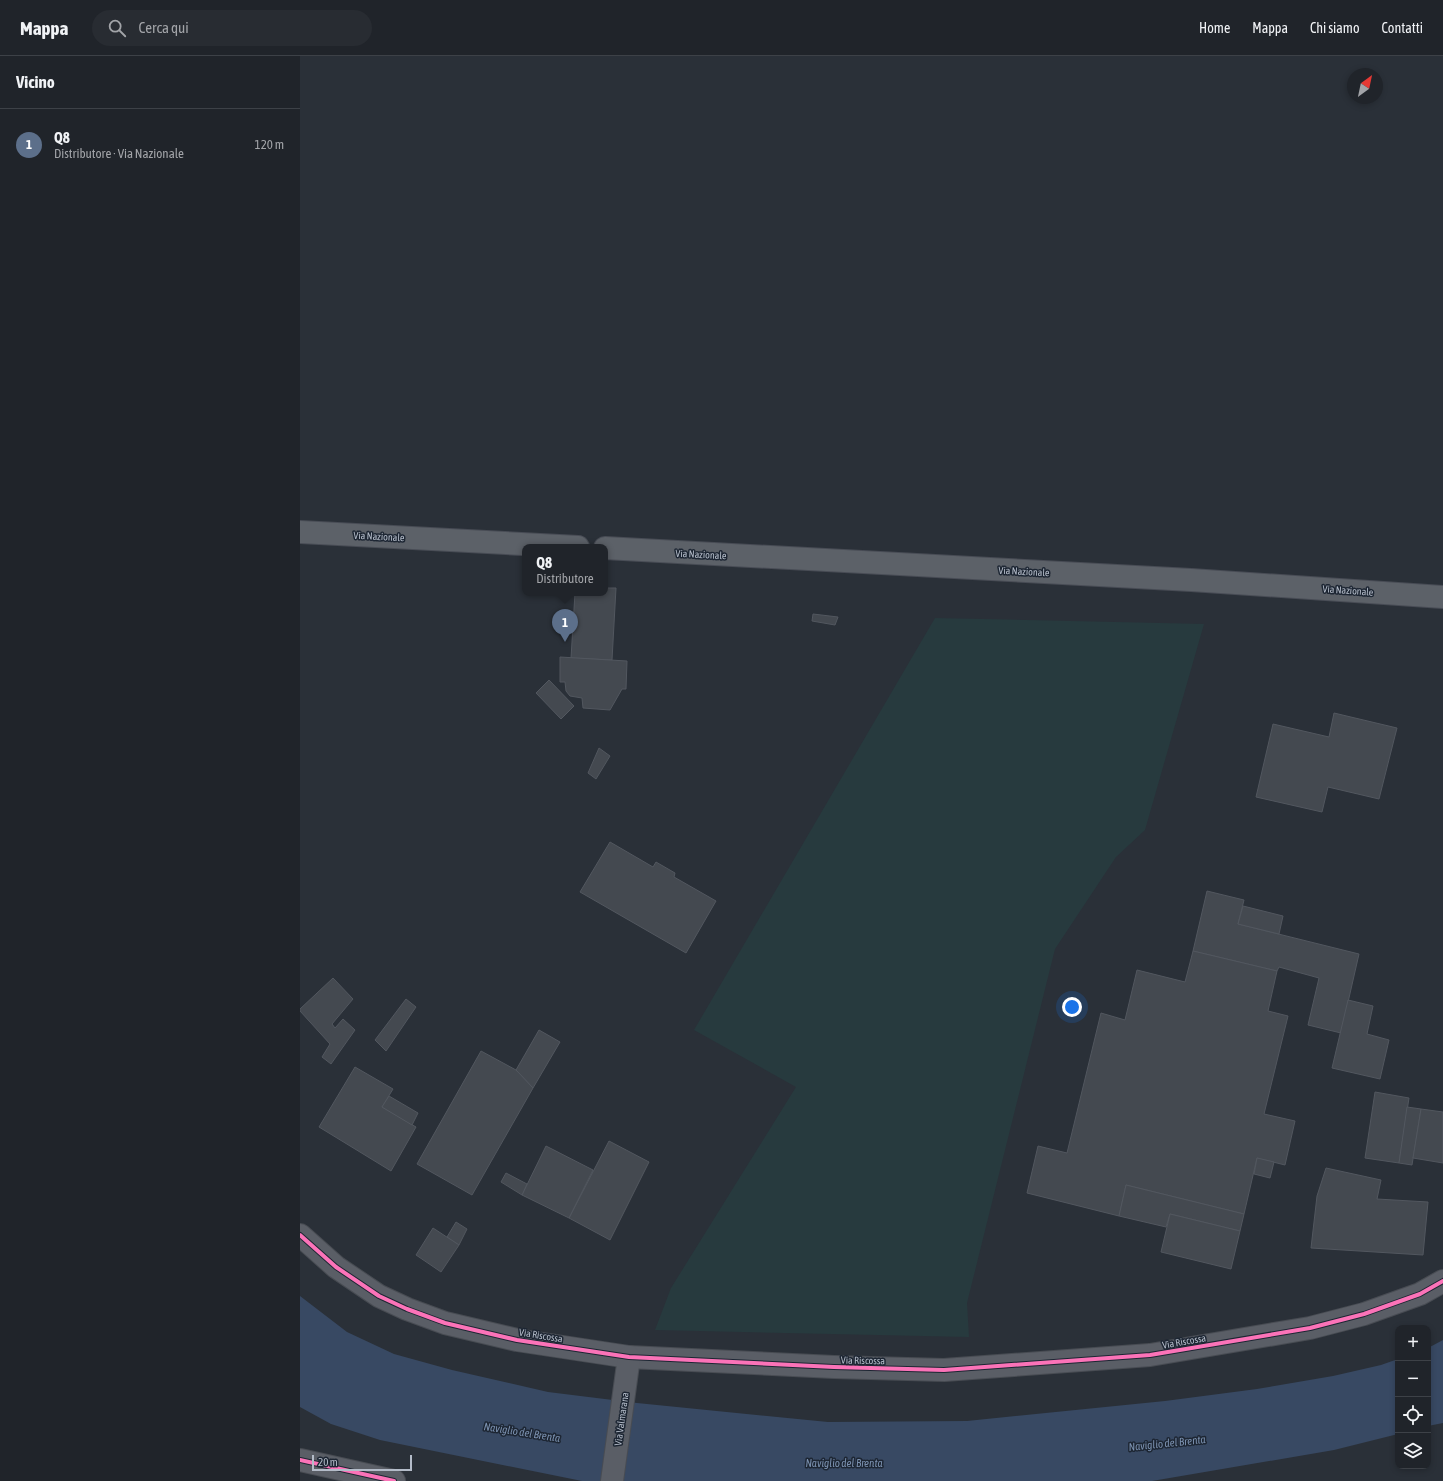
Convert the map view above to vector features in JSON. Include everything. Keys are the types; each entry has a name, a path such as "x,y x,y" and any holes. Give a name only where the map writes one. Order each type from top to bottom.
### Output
{"main road":[{"name":"Via Nazionale","path":"300,532 522,544"},
{"name":"Via Nazionale","path":"608,548 1183,579 1443,597"}],"street":[{"name":"Via Riscossa","path":"300,1235 336,1267 379,1296 415,1312 444,1323 628,1366 834,1367 944,1370 1150,1355 1310,1328 1364,1314 1420,1294 1443,1281"},
{"name":"Via Valmarana","path":"612,1481 628,1366"},
{"path":"300,1460 394,1481"}],"green space":[{"path":"935,618 1204,624 1145,830 1116,857 1055,949 967,1303 969,1337 655,1330 671,1288 796,1087 694,1030"}],"water":[{"name":"Naviglio del Brenta","path":"300,1296 347,1332 394,1354 452,1370 548,1392 637,1403 828,1422 967,1421 1165,1401 1257,1389 1333,1376 1381,1365 1395,1360 1395,1435 1334,1450 1152,1481 582,1481 380,1440 331,1424 300,1407"},
{"path":"1443,1340 1443,1423 1431,1425 1431,1361 1431,1346"}],"building":[{"path":"608,588 616,588 612,660 571,658 575,596 608,596"},
{"path":"813,614 838,617 835,625 812,621"},
{"path":"560,657 627,661 626,689 622,689 610,710 583,708 582,698 570,696 566,691 565,682 560,682"},
{"path":"549,680 574,706 561,719 536,693"},
{"path":"1334,713 1397,728 1379,799 1328,787 1322,812 1256,797 1273,724 1329,737"},
{"path":"599,748 610,756 596,779 588,773"},
{"path":"610,842 653,867 656,862 675,873 674,877 716,901 686,953 580,892"},
{"path":"1207,891 1244,900 1238,924 1359,954 1341,1033 1308,1025 1319,978 1279,967 1277,971 1193,951"},
{"path":"1243,906 1283,916 1279,934 1238,924"},
{"path":"1193,951 1277,971 1268,1011 1288,1016 1264,1114 1295,1121 1285,1165 1257,1158 1244,1214 1126,1185 1119,1216 1027,1193 1038,1146 1067,1153 1101,1013 1125,1020 1137,970 1185,982"},
{"path":"333,978 353,999 332,1024 335,1028 343,1019 355,1030 331,1064 322,1057 330,1044 300,1011 300,1009"},
{"path":"406,999 416,1007 386,1051 375,1040"},
{"path":"1348,1000 1373,1006 1367,1034 1389,1040 1380,1079 1332,1068"},
{"path":"539,1030 560,1042 533,1088 516,1070"},
{"path":"481,1051 516,1070 533,1088 472,1195 417,1164"},
{"path":"355,1067 393,1089 382,1107 416,1127 391,1171 319,1127"},
{"path":"1375,1092 1409,1098 1399,1163 1365,1158"},
{"path":"389,1096 418,1113 412,1125 382,1107"},
{"path":"1407,1107 1421,1109 1412,1165 1399,1163"},
{"path":"1421,1109 1443,1112 1443,1163 1413,1158"},
{"path":"609,1141 649,1162 610,1240 569,1218"},
{"path":"546,1146 593,1170 569,1218 522,1195"},
{"path":"1257,1158 1274,1162 1270,1178 1254,1174"},
{"path":"1326,1168 1381,1180 1377,1199 1428,1202 1423,1255 1311,1248 1317,1196"},
{"path":"506,1173 527,1184 522,1195 501,1182"},
{"path":"1126,1185 1244,1214 1240,1231 1170,1214 1166,1227 1119,1216"},
{"path":"1170,1214 1240,1231 1231,1269 1161,1252"},
{"path":"456,1222 467,1229 459,1245 447,1237"},
{"path":"433,1228 459,1245 441,1272 416,1255"}],"cycle path":[{"path":"300,1235 336,1267 379,1296 407,1309 445,1323 517,1340 629,1357 834,1367 944,1370 1150,1355 1310,1328 1364,1314 1420,1294 1443,1281"},
{"path":"300,1460 394,1481"}],"place":[{"name":"Q8","path":"565,642"}]}
